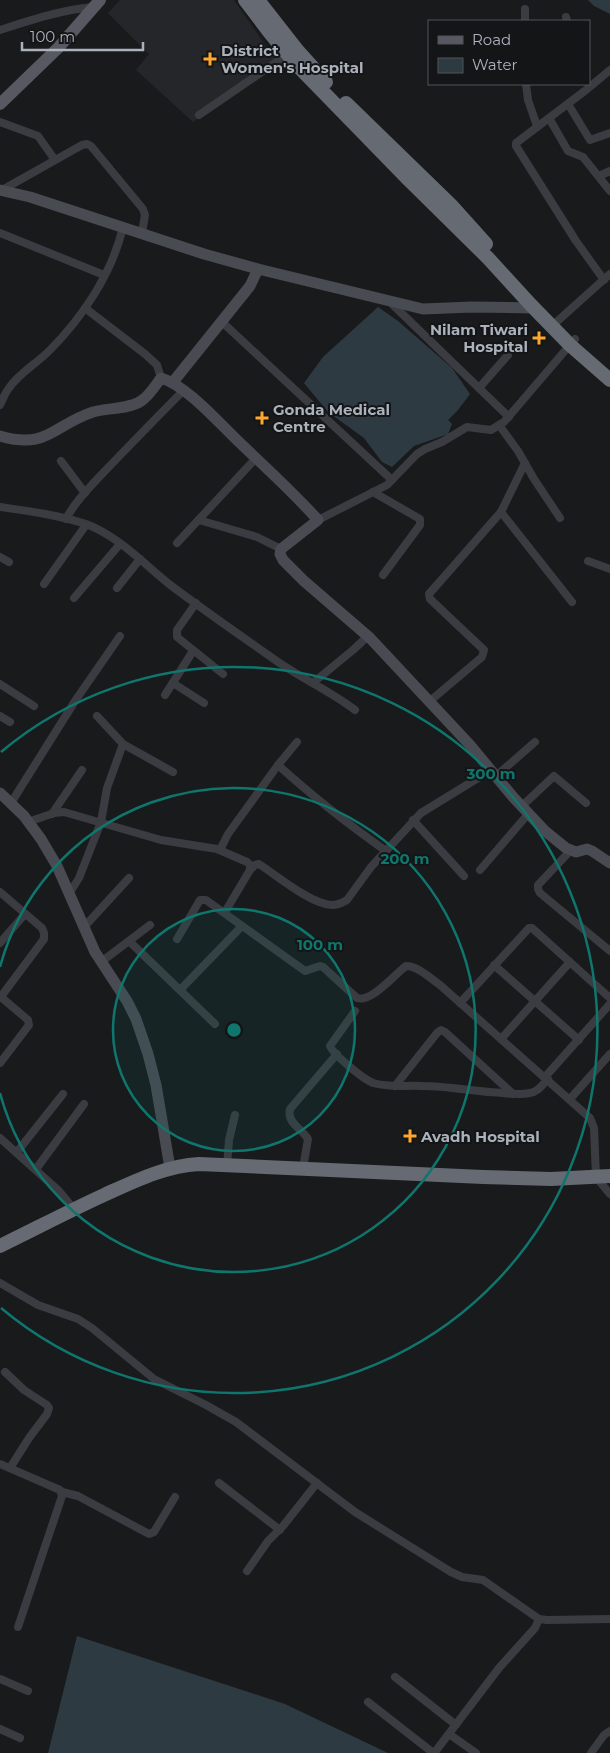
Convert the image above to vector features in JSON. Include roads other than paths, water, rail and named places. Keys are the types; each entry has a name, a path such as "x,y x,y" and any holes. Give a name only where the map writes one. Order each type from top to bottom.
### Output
{"highway":[{"path":"245,0 288,54 407,178 488,258 534,308 554,323"},
{"path":"258,0 298,51 345,102 451,205 554,323 610,380"},
{"path":"573,342 610,371"},
{"path":"0,1246 134,1181 182,1165 199,1164 551,1179 610,1176"}],"main road":[{"path":"0,104 58,48 96,4"}],"street":[{"path":"0,30 54,13 96,4"},
{"path":"525,9 525,20"},
{"path":"199,115 288,54"},
{"path":"590,84 610,70"},
{"path":"526,85 528,100 537,126"},
{"path":"554,323 607,277 576,241 516,146 518,140 568,104 589,85"},
{"path":"568,104 590,140 610,133"},
{"path":"548,118 568,151 583,157 610,191"},
{"path":"0,122 38,136 56,160"},
{"path":"1,190 85,144 91,146 144,209 145,216 142,233"},
{"path":"599,176 610,171"},
{"path":"1,190 30,197 258,269 422,309 472,307 534,308"},
{"path":"0,405 9,388 69,331 85,308 113,260 123,227"},
{"path":"0,233 104,275"},
{"path":"173,382 250,286 258,269"},
{"path":"388,301 509,417"},
{"path":"85,308 157,365 161,378"},
{"path":"222,322 392,480"},
{"path":"573,342 509,417 499,425 491,430 467,427 417,454 387,485 318,520 281,549 280,554 290,568 368,636 430,701 545,831 566,848 576,852 587,848 609,861"},
{"path":"478,388 508,355"},
{"path":"161,378 173,382 183,391 273,473 318,520"},
{"path":"0,436 25,441 40,439 92,412 136,404 143,400 161,378"},
{"path":"66,519 85,492 133,440 183,391"},
{"path":"499,425 518,451 560,518"},
{"path":"177,543 256,458"},
{"path":"61,461 85,492"},
{"path":"430,701 482,657 484,650 430,599 429,594 501,512 525,464"},
{"path":"373,492 420,519 420,525 383,575"},
{"path":"0,506 66,519 103,532 275,660 314,682 355,710"},
{"path":"501,512 572,602"},
{"path":"199,520 257,537 281,549"},
{"path":"44,584 86,525"},
{"path":"74,598 120,544"},
{"path":"0,556 9,562"},
{"path":"117,588 140,560"},
{"path":"588,561 610,569"},
{"path":"196,603 176,634 179,641 223,674"},
{"path":"11,803 75,702 120,636"},
{"path":"314,682 368,636"},
{"path":"165,695 193,651"},
{"path":"173,683 204,704"},
{"path":"0,684 34,706"},
{"path":"0,716 10,722"},
{"path":"97,716 123,744 173,772"},
{"path":"220,850 228,834 297,742"},
{"path":"225,912 250,870 259,864 313,900 333,905 347,900 367,872 413,820 430,806 493,773 534,742"},
{"path":"69,894 79,878 101,822 107,788 123,744"},
{"path":"278,765 337,817 386,851"},
{"path":"52,814 82,770"},
{"path":"480,870 525,810 554,776 586,803"},
{"path":"0,792 28,822 57,866 101,962 127,1001 136,1019 156,1085 170,1168"},
{"path":"28,822 64,812 161,840 220,850 248,862 250,870"},
{"path":"413,820 464,876"},
{"path":"571,850 538,885 538,889 540,893 610,951"},
{"path":"84,927 129,878"},
{"path":"0,892 42,928 44,933 44,939 1,998 28,1020 29,1026 0,1063"},
{"path":"177,939 200,900 206,900 305,972 320,966 323,967 356,998 361,1000 371,997 406,966 409,965 419,970 440,985 590,1118 594,1128 596,1177 610,1194"},
{"path":"0,943 26,914"},
{"path":"101,962 150,925"},
{"path":"180,990 242,926"},
{"path":"460,1003 529,928 532,928 610,998"},
{"path":"129,941 215,1024"},
{"path":"501,1039 570,962"},
{"path":"494,965 579,1040"},
{"path":"355,1011 330,1044 330,1048 368,1080 394,1086 423,1086 513,1094 532,1093 537,1090 610,1004"},
{"path":"394,1086 441,1030 513,1094"},
{"path":"303,1168 308,1139 290,1119 288,1114 290,1109 337,1054"},
{"path":"570,1099 609,1058"},
{"path":"17,1152 63,1094"},
{"path":"36,1169 84,1104"},
{"path":"226,1166 229,1140 235,1116"},
{"path":"0,1138 59,1190 74,1209"},
{"path":"0,1283 38,1305 78,1318 154,1379 236,1422 355,1512 451,1572 483,1580 538,1619 610,1619"},
{"path":"5,1372 49,1408 47,1414 10,1468"},
{"path":"0,1464 62,1492 78,1496 149,1534 154,1532 175,1497"},
{"path":"219,1483 280,1530"},
{"path":"247,1571 268,1541 280,1530 316,1483"},
{"path":"18,1627 62,1492"},
{"path":"368,1702 432,1752 437,1750 499,1668 535,1628 538,1619"},
{"path":"395,1677 456,1725"},
{"path":"0,1679 28,1691"},
{"path":"0,1729 20,1738"},
{"path":"591,1753 604,1735 610,1731"},
{"path":"449,1734 476,1753"}],"water":[{"path":"588,0 610,0 610,14 594,6"},
{"path":"378,307 398,321 452,368 470,394 448,420 452,424 448,434 414,446 392,467 382,462 364,438 328,412 304,383 323,357"},
{"path":"77,1636 285,1704 388,1753 48,1753"}],"place":[{"name":"District Women's Hospital","path":"210,59"},
{"name":"Nilam Tiwari Hospital","path":"539,338"},
{"name":"Gonda Medical Centre","path":"262,418"},
{"name":"Avadh Hospital","path":"410,1136"}]}
